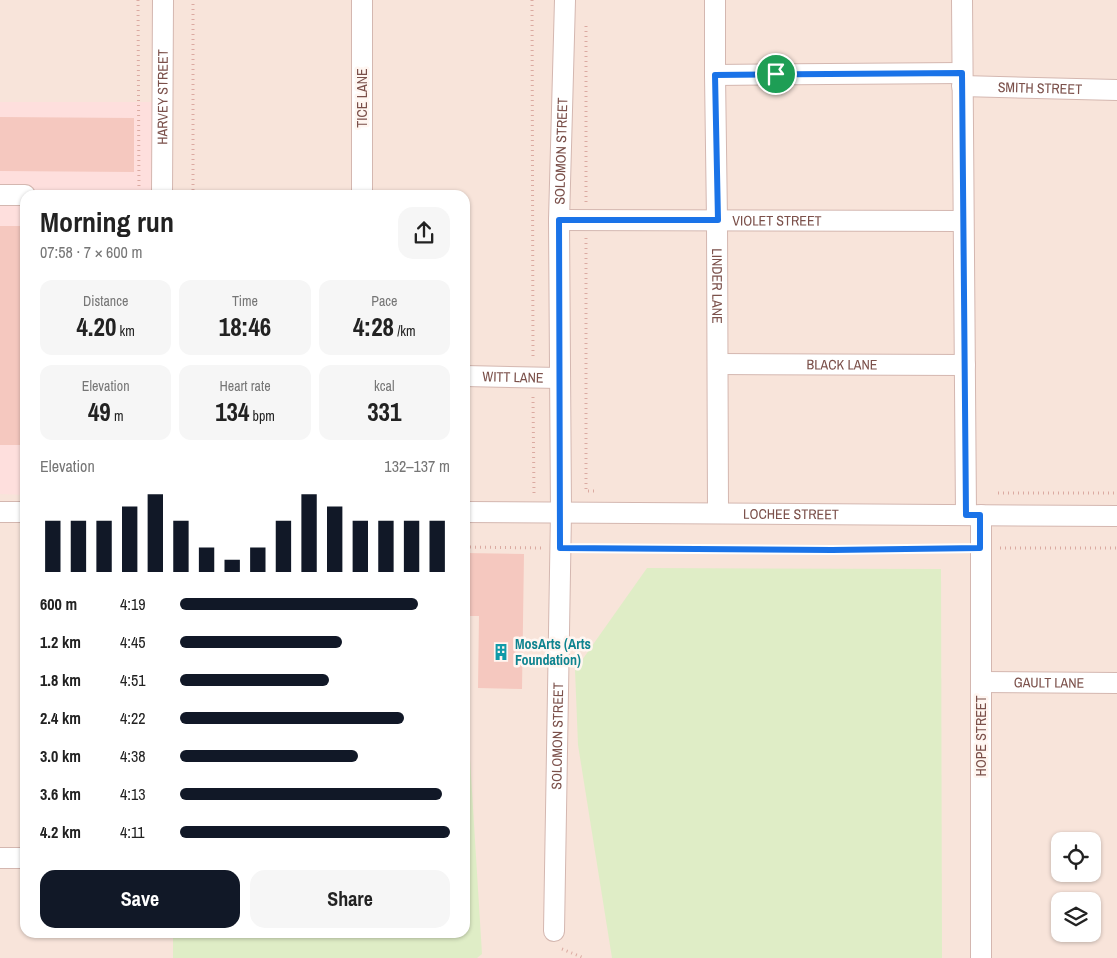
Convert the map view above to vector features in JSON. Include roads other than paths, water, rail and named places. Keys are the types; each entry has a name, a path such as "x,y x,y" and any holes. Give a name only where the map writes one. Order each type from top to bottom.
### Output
{"street":[{"name":"HARVEY STREET","path":"162,190 163,0"},
{"name":"TICE LANE","path":"362,0 362,190"},
{"name":"SOLOMON STREET","path":"554,931 561,512 559,220 565,0"},
{"name":"LINDER LANE","path":"715,0 718,220 718,513"},
{"name":"HOPE STREET","path":"962,0 965,365 973,515 980,548 981,958"},
{"name":"SMITH STREET","path":"715,75 962,80 1117,90"},
{"path":"0,195 20,195"},
{"name":"VIOLET STREET","path":"559,220 963,221"},
{"name":"BLACK LANE","path":"718,364 965,365"},
{"name":"WITT LANE","path":"470,376 560,378"},
{"path":"0,512 20,512"},
{"name":"LOCHEE STREET","path":"470,512 1117,516"},
{"name":"GAULT LANE","path":"980,682 1117,684"},
{"path":"0,858 20,858"}],"place":[{"name":"MosArts (Arts Foundation)","path":"501,652"}]}
